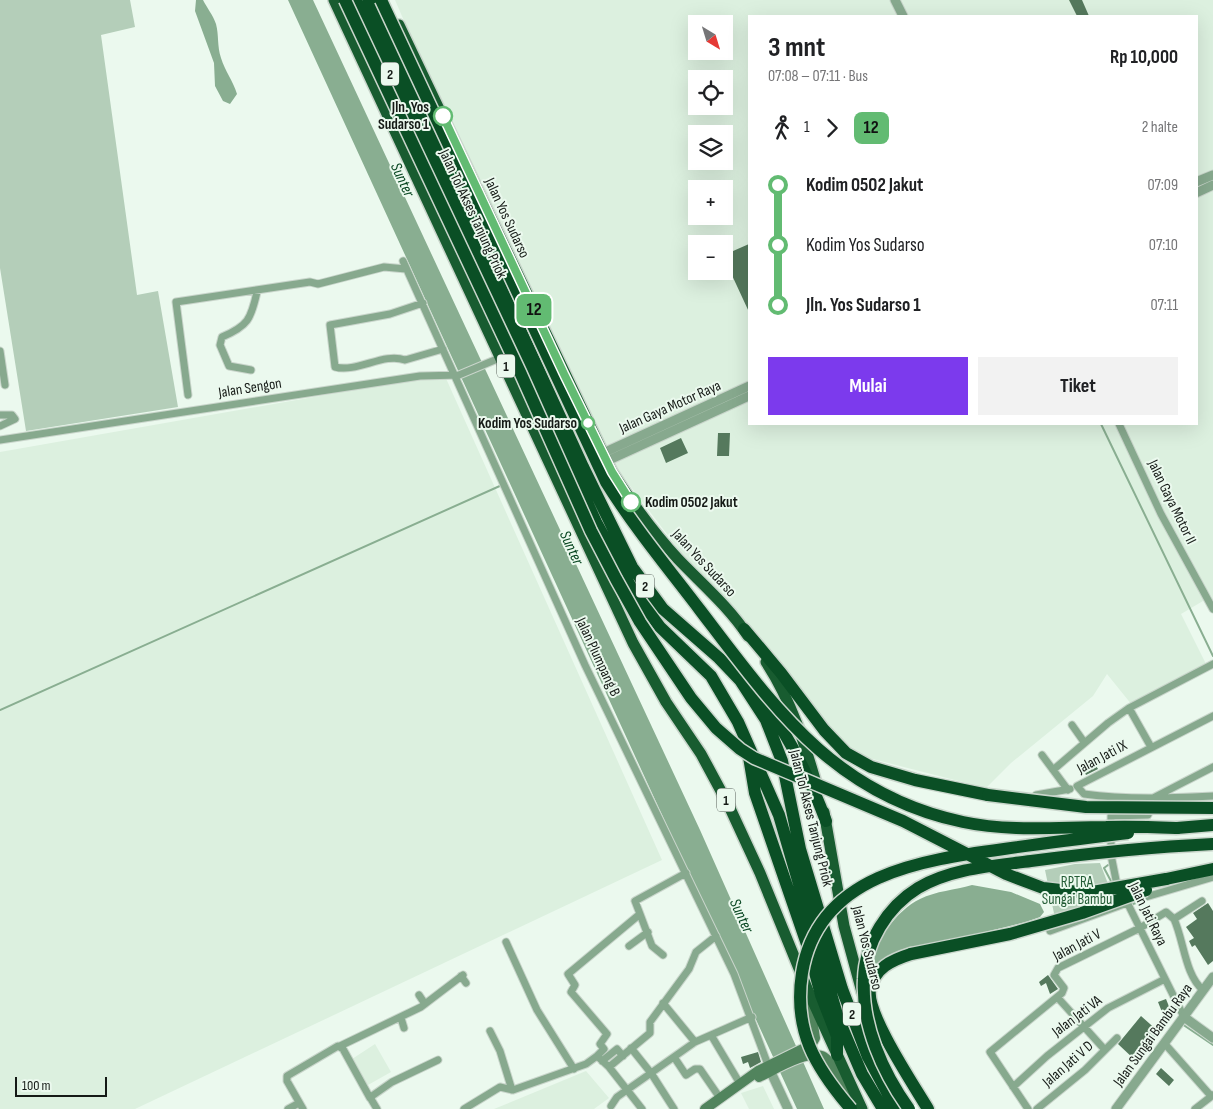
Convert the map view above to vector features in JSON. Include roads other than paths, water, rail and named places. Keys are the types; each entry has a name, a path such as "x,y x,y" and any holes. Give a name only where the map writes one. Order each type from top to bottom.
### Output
{"highway":[{"name":"1","path":"334,0 502,358 632,643 666,702 701,754 729,806 760,873 809,994 862,1109"},
{"path":"345,0 520,372 591,531 640,622 691,698 716,728 740,749 754,758 910,824 1006,874 1043,888 1087,893 1213,869"},
{"path":"347,28 346,14 355,0"},
{"name":"Jalan Tol Akses Tanjung Priok","path":"355,0 578,469 617,538 645,586 664,609 719,658 740,680 759,707 784,768 800,849 842,989 868,1057 896,1109"},
{"name":"Jalan Tol Akses Tanjung Priok","path":"369,0 578,469 596,522 633,591 660,627 711,676 731,707 779,815 838,1018 862,1074 883,1109"},
{"path":"385,0 606,482 636,528 762,691 795,729 836,765 881,793 917,808 962,822 1034,829 1177,828"},
{"name":"Jalan Yos Sudarso","path":"385,0 605,457 630,500 666,546 744,629 774,675 797,720 826,821 844,926 859,984 894,1062 922,1109"},
{"path":"744,629 781,673 824,730 846,753 871,766 958,789 1086,808 1213,808"},
{"path":"740,680 758,695 781,727 804,768 826,821"},
{"path":"746,740 755,793 809,950 821,995 837,1036 837,1055"},
{"path":"851,1109 832,1087 812,1056 805,1038 800,1016 799,992 803,968 812,937 826,916 847,895 874,879 924,862 1006,848 1213,825"},
{"path":"909,1109 880,1058 866,1016 863,989 864,967 870,945 884,920 902,899 936,878 975,868 1128,850 1213,844"},
{"path":"928,1109 893,1050 874,1010 870,994 873,980 888,962 911,954 1010,934 1082,913 1145,890 1166,879"},
{"path":"855,1093 868,1109"}],"main road":[{"path":"705,1109 737,1084 740,1086 771,1067 805,1053 815,1038 809,994"},
{"path":"805,1053 818,1055 829,1062 856,1109"}],"street":[{"path":"895,0 902,15"},
{"path":"1198,181 1213,175"},
{"path":"1198,192 1213,185"},
{"name":"Jalan Plumpang B","path":"402,261 456,375 585,665 716,936 752,1017 771,1067"},
{"path":"188,395 176,302 257,292 310,282 318,284 384,267 406,269"},
{"path":"251,370 228,366 220,345 222,337 247,323 252,314 257,292"},
{"path":"423,303 390,314 330,325 336,368 362,365 398,357 405,360 443,349"},
{"path":"0,351 5,385"},
{"name":"Jalan Sengon","path":"0,440 420,376 456,375 502,358"},
{"name":"Jalan Gaya Motor Raya","path":"658,433 748,387"},
{"name":"Jalan Gaya Motor Raya","path":"605,457 748,396"},
{"path":"0,415 12,415 15,419 0,426"},
{"name":"Jalan Gaya Motor II","path":"1119,425 1154,499 1202,592 1213,609"},
{"path":"1053,770 1084,742 1129,708 1213,664"},
{"name":"Jalan Jati IX","path":"1129,708 1151,748"},
{"name":"Jalan Jati IX","path":"1110,798 1084,794 1077,786 1213,716"},
{"path":"1072,725 1084,742"},
{"path":"1042,755 1068,790"},
{"path":"1111,816 1148,815 1152,799 1213,767"},
{"path":"1036,795 1068,790 1077,786"},
{"path":"1110,798 1152,799 1213,796"},
{"name":"Jalan Jati Raya","path":"1110,798 1111,855 1116,880 1126,905 1182,1020"},
{"path":"663,956 652,946 635,901 686,873"},
{"path":"1050,931 1213,877"},
{"path":"1174,919 1202,901"},
{"path":"1138,929 1166,912 1174,919 1183,941 1192,978 1202,990"},
{"path":"599,1058 604,1049 600,1044 601,1040 607,1034 571,992 575,985 568,974 640,914"},
{"name":"Jalan Jati V","path":"1058,998 1064,988 1054,975 1058,968 1138,929"},
{"path":"629,946 648,932"},
{"path":"609,1067 650,1033 650,1022 662,1003 690,969 696,952 716,936"},
{"path":"506,942 537,1010 574,1069"},
{"path":"288,1109 301,1106 286,1078 289,1073 425,1004 462,975 466,983"},
{"name":"Jalan Sungai Bambu Raya","path":"1116,1109 1213,977"},
{"name":"Jalan Jati VA","path":"1013,1087 1047,1056 1108,1008 1163,980"},
{"path":"419,995 425,1004"},
{"path":"1028,1109 990,1055 992,1050 1058,998 1105,1050"},
{"path":"662,1003 695,1042"},
{"path":"611,1106 617,1097 695,1042 752,1017"},
{"path":"400,1018 404,1028"},
{"path":"1182,1020 1213,1038"},
{"path":"490,1031 500,1051 512,1090"},
{"path":"711,1035 737,1084"},
{"name":"Jalan Jati V D","path":"1037,1109 1085,1070 1117,1038"},
{"path":"1165,1044 1212,1095 1195,1109"},
{"path":"340,1046 377,1109"},
{"path":"631,1048 651,1073 674,1109"},
{"path":"464,1109 500,1087 512,1090 574,1069 616,1049 622,1056"},
{"path":"674,1057 686,1075 695,1069 700,1069 720,1098"},
{"path":"599,1058 628,1089 642,1109"},
{"path":"371,1099 392,1082 438,1060"},
{"path":"771,1067 788,1109"}],"waterway":[{"path":"1101,425 1213,656"},
{"path":"0,710 502,485"},
{"path":"1108,865 1104,868 1112,883"},
{"path":"1130,905 1139,902"},
{"path":"1182,1024 1213,1045"}],"place":[{"name":"Jln. Yos Sudarso 1","path":"443,116"},
{"name":"Kodim Yos Sudarso","path":"588,423"},
{"name":"Kodim 0502 Jakut","path":"631,502"}],"water label":[{"name":"Sunter","path":"402,180"},
{"name":"Sunter","path":"571,548"},
{"name":"Sunter","path":"741,916"}],"park label":[{"name":"RPTRA Sungai Bambu","path":"1077,890"}]}
